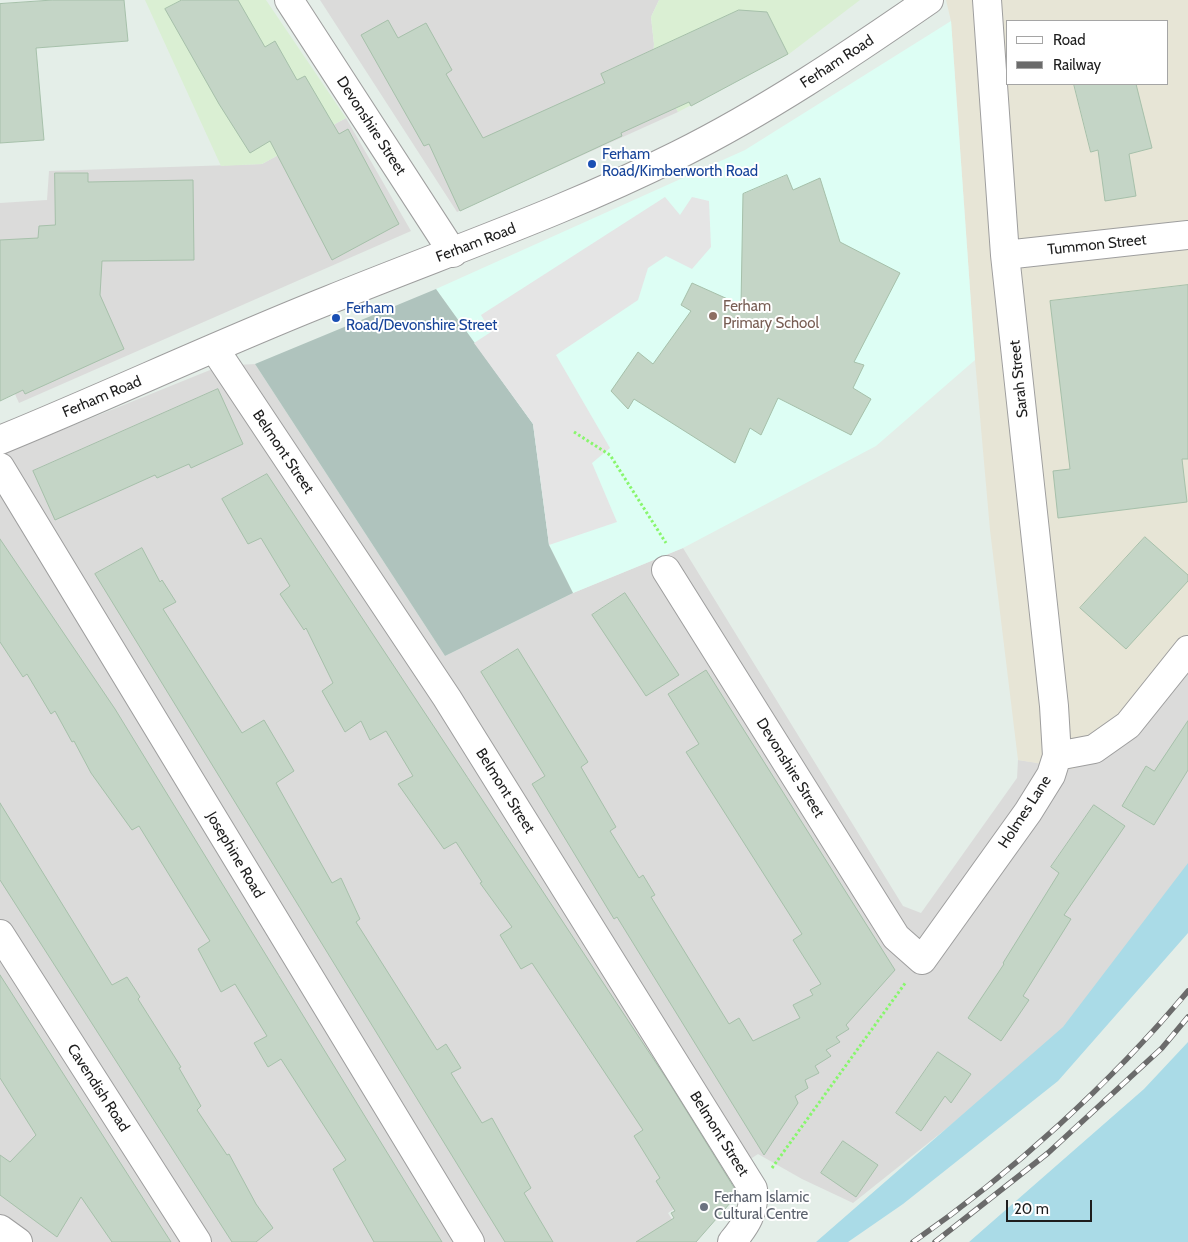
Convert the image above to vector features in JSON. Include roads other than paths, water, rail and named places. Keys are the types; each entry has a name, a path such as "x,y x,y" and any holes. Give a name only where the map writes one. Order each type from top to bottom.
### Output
{"street":[{"name":"Devonshire Street","path":"289,0 453,253"},
{"name":"Ferham Road","path":"0,440 329,300 554,212 680,154 779,100 929,0"},
{"name":"Sarah Street","path":"987,0 1005,255 1058,756"},
{"name":"Tummon Street","path":"1005,255 1188,235"},
{"name":"Belmont Street","path":"214,348 447,698 753,1189 754,1202 749,1221 732,1242"},
{"name":"Josephine Road","path":"0,467 470,1242"},
{"name":"Devonshire Street","path":"666,570 896,937 922,960"},
{"path":"1058,756 1094,749 1128,726 1188,650"},
{"name":"Holmes Lane","path":"922,960 1028,812 1051,775 1058,756"},
{"name":"Cavendish Road","path":"0,934 197,1242"},
{"path":"0,1229 18,1242"}],"railway":[{"path":"913,1242 986,1187 1058,1126 1126,1059 1188,991"},
{"path":"935,1242 1048,1153 1162,1048 1188,1017"}],"place":[{"name":"Ferham Road/Kimberworth Road","path":"592,164"},
{"name":"Ferham Primary School","path":"713,316"},
{"name":"Ferham Road/Devonshire Street","path":"336,318"},
{"name":"Ferham Islamic Cultural Centre","path":"704,1207"}]}
